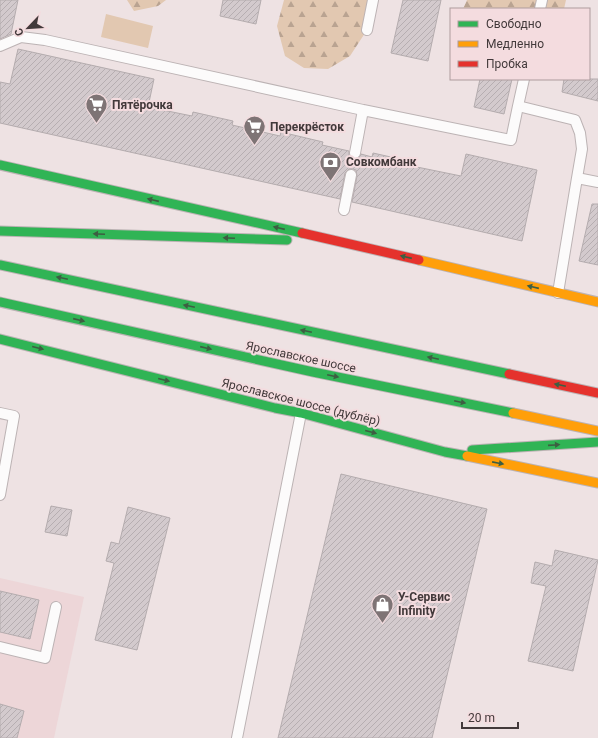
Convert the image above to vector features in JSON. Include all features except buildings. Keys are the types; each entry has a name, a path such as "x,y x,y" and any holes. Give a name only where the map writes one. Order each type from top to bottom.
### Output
{"street":[{"path":"0,165 338,241 598,302"},
{"path":"0,231 338,241"},
{"path":"0,264 598,393"},
{"name":"Ярославское шоссе","path":"0,302 312,372 598,431"},
{"name":"Ярославское шоссе (дублёр)","path":"0,339 274,408 301,413 445,452 598,483"},
{"path":"445,452 598,442"}],"lane":[{"path":"367,30 374,0"},
{"path":"0,46 21,36 45,40 363,110 511,140 524,80"},
{"path":"518,106 574,120 580,133 582,149 558,293"},
{"path":"355,153 363,110"},
{"path":"344,210 351,175"},
{"path":"577,178 598,182"},
{"path":"0,413 14,416 0,495"},
{"path":"237,738 301,413"},
{"path":"0,647 45,658 56,607"}],"shaded area":[{"path":"0,578 84,597 54,738 0,738"}],"green space":[{"path":"127,0 166,0 158,6 134,11"},
{"path":"284,0 372,0 367,30 350,56 328,69 304,68 285,56 277,26"},
{"path":"467,0 566,0 564,8 463,8"},
{"path":"106,14 153,26 148,48 101,37"}],"traffic: fast":[{"path":"0,165 302,233"},
{"path":"0,231 287,240"},
{"path":"0,265 509,374"},
{"path":"0,302 313,372 513,413"},
{"path":"0,339 275,408 301,413 445,452 467,456"},
{"path":"472,450 598,442"}],"traffic: slow":[{"path":"419,260 598,302"},
{"path":"513,413 598,431"},
{"path":"467,456 598,483"}],"traffic: jam":[{"path":"302,233 419,260"},
{"path":"509,374 598,393"}],"place":[{"name":"Пятёрочка","path":"96,124"},
{"name":"Перекрёсток","path":"254,146"},
{"name":"Совкомбанк","path":"331,182"},
{"name":"У-Сервис Infinity","path":"382,624"}]}
